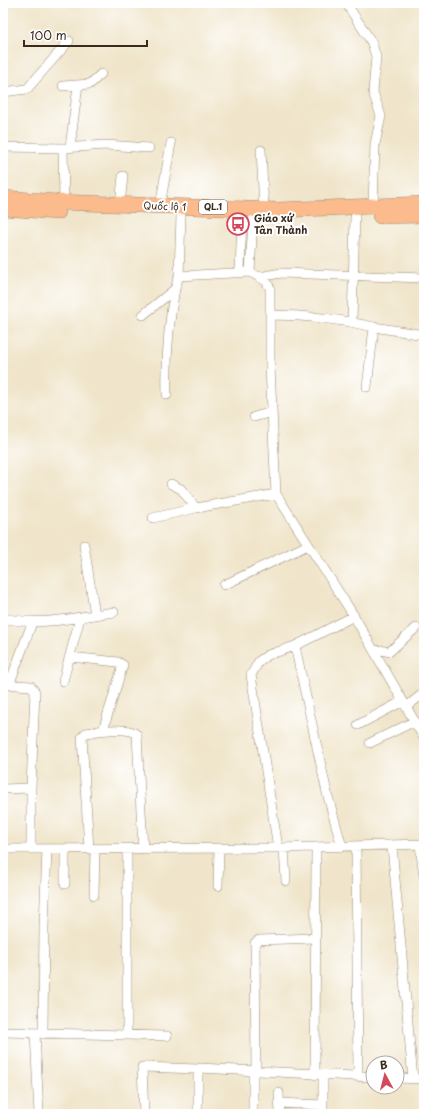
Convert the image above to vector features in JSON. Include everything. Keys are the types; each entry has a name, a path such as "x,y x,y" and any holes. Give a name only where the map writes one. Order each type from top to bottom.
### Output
{"highway":[{"name":"Quốc lộ 1","path":"3,198 160,206 253,216 315,220 424,215"},
{"name":"Quốc lộ 1","path":"3,208 182,215 253,216 373,206 424,204"}],"street":[{"path":"346,3 372,43 375,53 373,92 381,116 376,144 373,206"},
{"path":"3,92 27,89 68,41"},
{"path":"63,86 90,84 101,74"},
{"path":"64,202 67,148 78,85"},
{"path":"160,206 171,143"},
{"path":"3,147 67,148 106,145 149,148"},
{"path":"250,272 253,216 262,150"},
{"path":"120,204 123,176"},
{"path":"167,395 166,351 169,319 179,276 182,215"},
{"path":"240,272 253,216"},
{"path":"352,322 355,275 356,217"},
{"path":"179,276 250,272 266,281 270,288 272,412 276,494 354,616 424,738"},
{"path":"259,277 281,273 424,278"},
{"path":"143,315 175,289"},
{"path":"270,315 309,316 352,322 374,328 424,335"},
{"path":"367,387 374,328"},
{"path":"254,417 272,412"},
{"path":"171,484 181,489 196,508"},
{"path":"153,518 196,508 276,494"},
{"path":"84,545 96,615"},
{"path":"224,585 308,545"},
{"path":"3,618 32,623 80,618 114,612"},
{"path":"286,881 251,675 259,660 268,655 295,646 354,616"},
{"path":"63,681 80,618"},
{"path":"31,849 31,788 35,689 31,686 6,685 32,623"},
{"path":"374,650 389,652 416,628"},
{"path":"295,646 327,793 342,847"},
{"path":"70,657 118,662 123,665 103,730"},
{"path":"358,724 405,704 424,693"},
{"path":"370,743 415,721"},
{"path":"94,894 92,849 82,738 86,733 103,730 131,731 137,735 143,849"},
{"path":"3,789 31,788"},
{"path":"3,849 281,848 422,845 424,878"},
{"path":"392,846 412,1079"},
{"path":"280,1103 323,1110 319,1075 315,938 316,847"},
{"path":"356,847 358,1077"},
{"path":"218,886 220,848"},
{"path":"39,1114 39,1033 47,849"},
{"path":"65,849 65,884"},
{"path":"127,849 127,1035"},
{"path":"253,1114 255,942 259,940 315,938"},
{"path":"3,1032 167,1036"},
{"path":"144,1114 142,1067 254,1070 365,1077"},
{"path":"198,1068 198,1114"},
{"path":"405,1079 424,1079"},
{"path":"280,1093 280,1114"}],"place":[{"name":"Giáo xứ Tân Thành","path":"238,224"}]}
